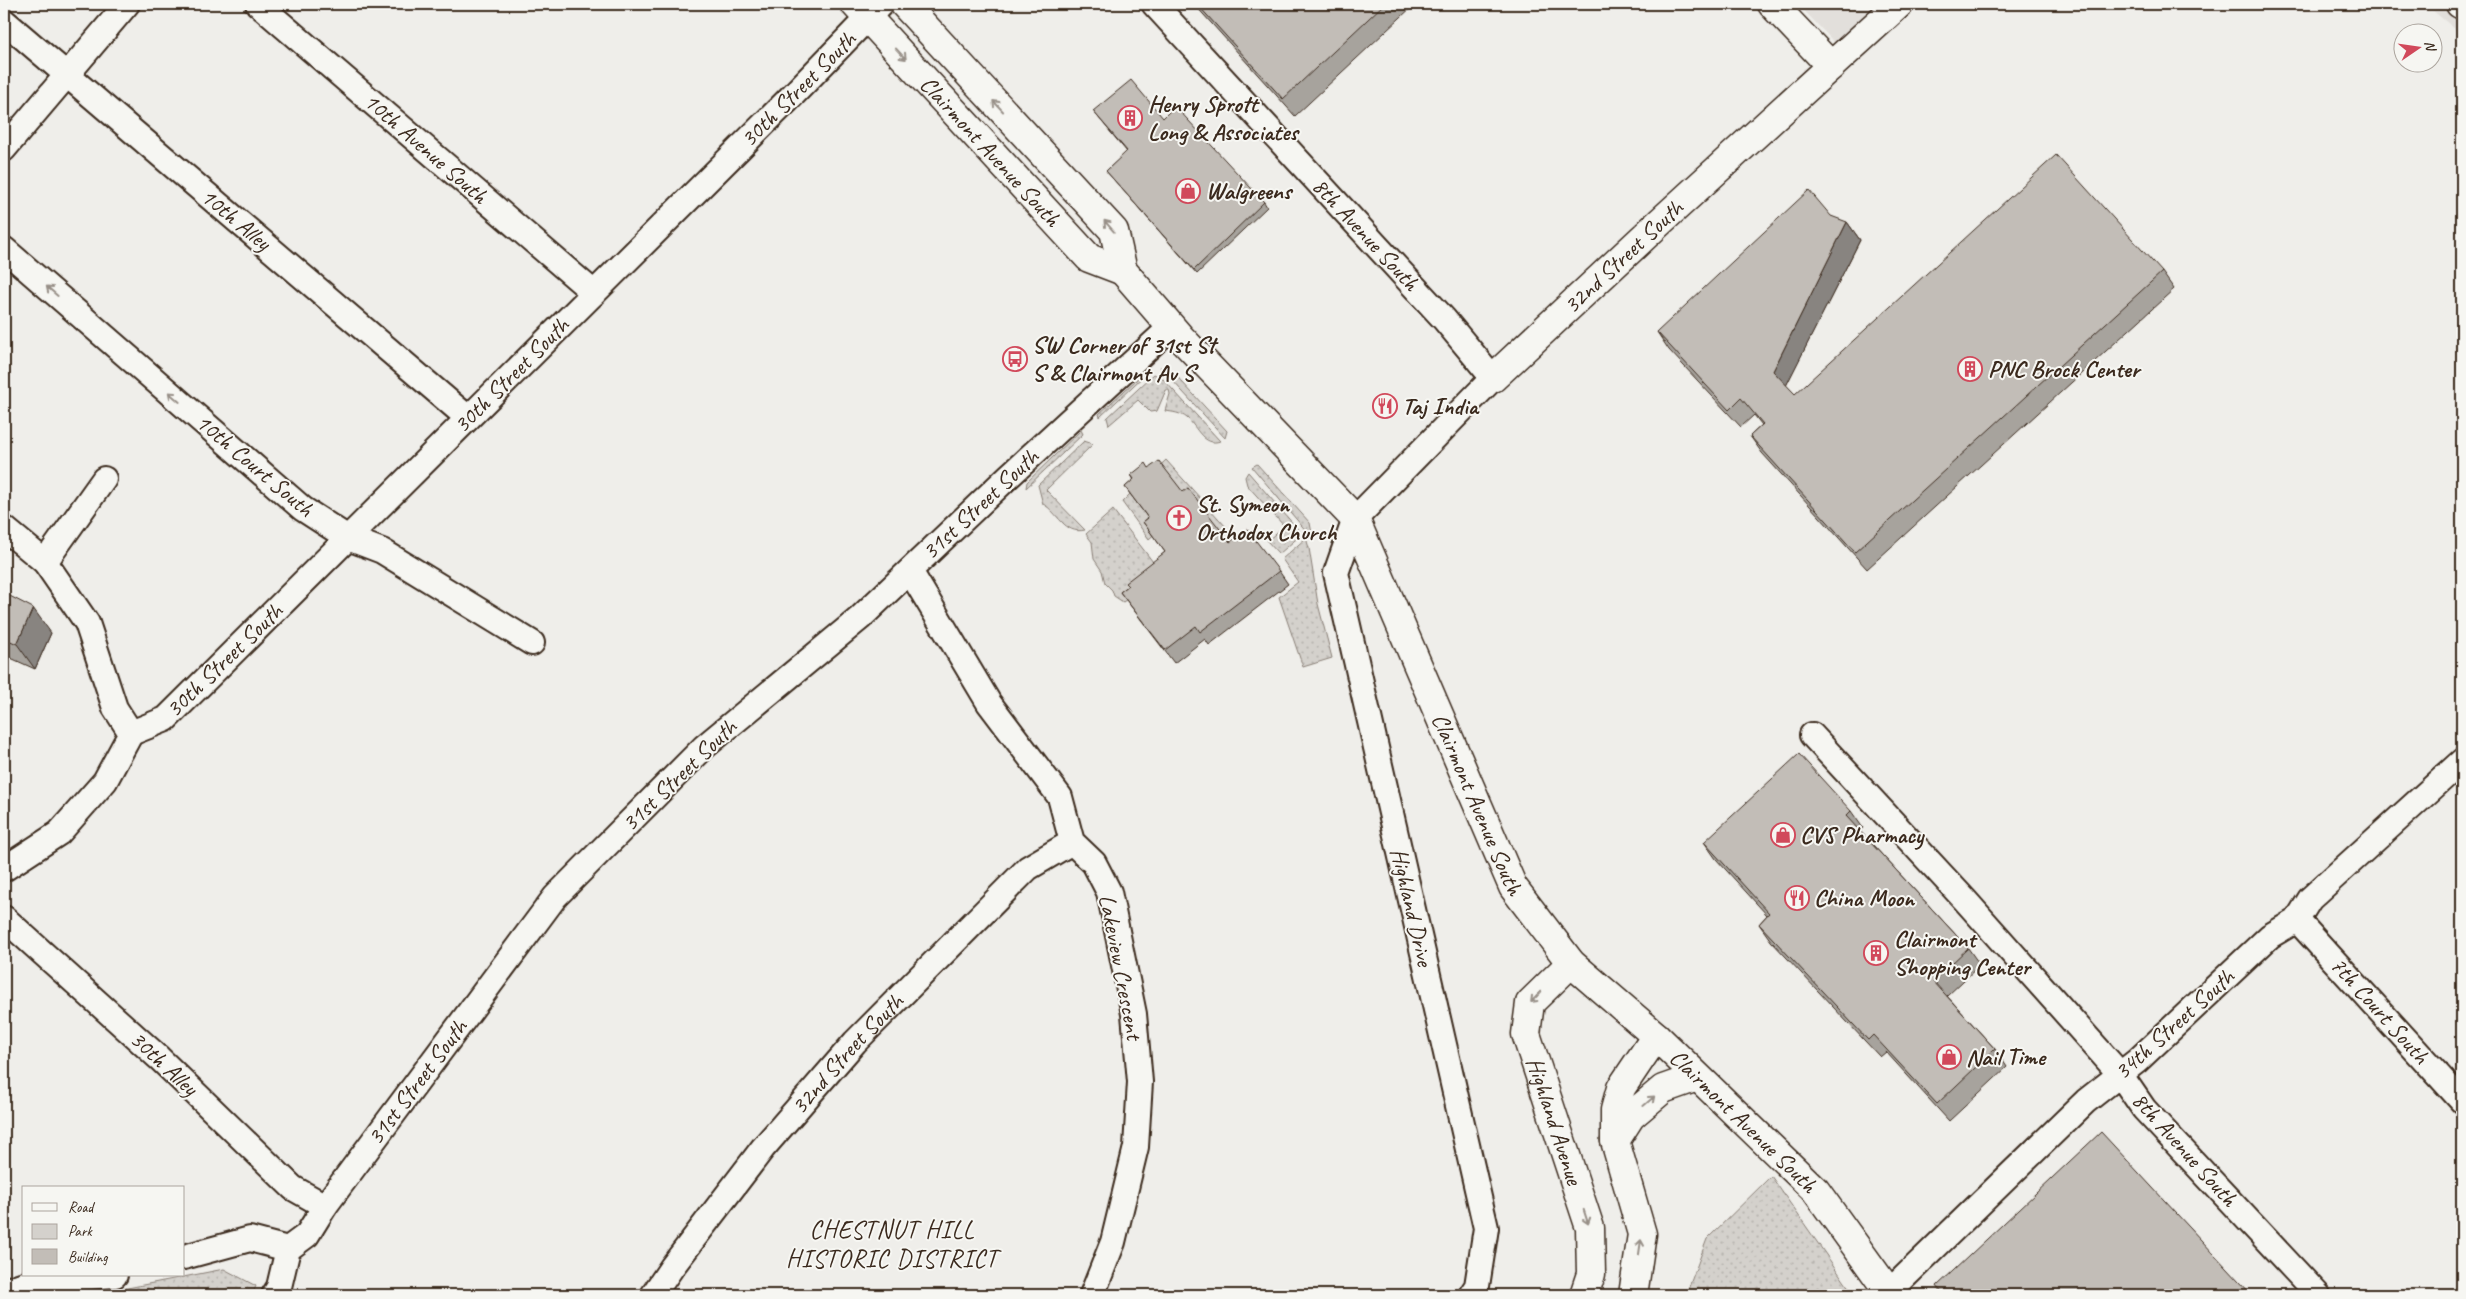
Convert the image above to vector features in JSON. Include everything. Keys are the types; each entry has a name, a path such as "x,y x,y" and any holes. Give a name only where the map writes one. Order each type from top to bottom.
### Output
{"street":[{"path":"4,149 127,4"},
{"name":"10th Avenue South","path":"258,4 594,293"},
{"name":"Clairmont Avenue South","path":"904,4 1114,231 1123,271 1171,327 1355,519 1513,887 1571,963 1656,1036 1816,1191 1890,1294"},
{"name":"8th Avenue South","path":"1154,4 1437,312 1493,378"},
{"path":"1772,4 1831,66"},
{"name":"32nd Street South","path":"1355,519 1493,378 1667,215 1899,4"},
{"name":"30th Street South","path":"131,733 166,719 594,293 868,8"},
{"name":"Clairmont Avenue South","path":"868,8 1089,258 1123,271"},
{"name":"10th Alley","path":"4,21 468,418"},
{"name":"10th Court South","path":"4,249 303,509 348,538 382,551 532,643"},
{"name":"31st Street South","path":"288,1249 307,1235 325,1206 555,898 704,746 860,618 1001,483 1171,327"},
{"path":"45,562 104,479"},
{"name":"Highland Drive","path":"1355,519 1336,573 1486,1228 1477,1286 1471,1295"},
{"path":"4,528 45,562 87,623 116,708 131,733 105,781 60,833 4,869"},
{"path":"910,572 989,703 1060,797 1072,842"},
{"name":"8th Avenue South","path":"1812,735 1965,900 2120,1074 2144,1109 2318,1295"},
{"name":"34th Street South","path":"1890,1294 2086,1101 2137,1061 2270,936 2297,920 2310,899 2460,766"},
{"name":"32nd Street South","path":"653,1295 672,1267 763,1148 855,1042 1028,868 1072,842"},
{"name":"Lakeview Crescent","path":"1072,842 1094,863 1109,892 1134,1014 1140,1082 1136,1147 1113,1242 1092,1295"},
{"name":"30th Alley","path":"4,918 159,1058 293,1188 325,1206"},
{"name":"7th Court South","path":"2297,920 2462,1101"},
{"name":"Highland Avenue","path":"1571,963 1530,1003 1526,1034 1590,1228 1590,1274 1584,1295"},
{"path":"1633,1295 1642,1234 1616,1141 1615,1110 1621,1088 1656,1036"},
{"path":"1616,1141 1631,1116 1663,1089 1697,1077"},
{"path":"185,1257 250,1239 288,1249 279,1287 274,1295"},
{"path":"4,1291 30,1282 102,1276"}],"shaded area":[{"path":"1798,4 1878,4 1835,43"},
{"path":"2425,4 2462,4 2462,35"}],"green space":[{"path":"1160,367 1171,370 1227,431 1225,438"},
{"path":"1148,369 1150,370 1100,417 1099,414"},
{"path":"1154,374 1163,379 1220,441 1214,442 1205,439 1185,416 1165,411 1170,394 1169,390 1166,390 1157,411 1150,412 1138,400 1109,425 1107,418"},
{"path":"1081,430 1083,434 1026,488 1027,482"},
{"path":"1084,441 1093,444 1046,490 1085,530 1078,531 1066,526 1043,504 1038,485"},
{"path":"1166,460 1227,528 1223,534 1151,474"},
{"path":"1257,464 1310,523 1313,539 1252,467"},
{"path":"1248,472 1302,534 1279,554 1267,541 1284,526 1247,485 1245,477"},
{"path":"1138,486 1158,531 1149,539 1122,502"},
{"path":"1113,510 1163,575 1123,602 1114,596 1112,590 1105,583 1102,571 1094,559 1092,542 1086,534"},
{"path":"1306,538 1318,604 1332,658 1303,667 1279,597 1298,582 1282,559"},
{"path":"1771,1176 1854,1295 1686,1295 1707,1239"},
{"path":"224,1269 256,1286 252,1295 92,1295"}],"building":[{"path":"1197,4 1384,4 1283,99"},
{"name":"Walgreens","path":"1131,80 1163,118 1175,106 1264,202 1194,270 1106,171 1127,151 1093,111"},
{"name":"PNC Brock Center","path":"2056,155 2162,272 1855,552 1750,436 1763,424 1741,398 1729,410 1657,332 1809,190 1831,216 1847,222 1773,371 1795,394"},
{"path":"1159,461 1183,492 1188,488 1230,542 1247,529 1279,571 1200,632 1196,626 1165,650 1120,592 1128,586 1125,583 1165,552 1143,522 1148,518 1125,487 1134,479 1131,475 1146,463 1149,468"},
{"path":"4,593 33,608 17,644 4,638"},
{"name":"Clairmont Shopping Center","path":"1799,754 1851,811 1846,816 1968,948 1933,981 1995,1049 1937,1104 1873,1035 1868,1040 1759,924 1769,913 1704,842"},
{"path":"2101,1132 2252,1295 1943,1295 1937,1286"}],"place":[{"name":"Henry Sprott Long & Associates","path":"1130,118"},
{"name":"Walgreens","path":"1188,191"},
{"name":"SW Corner of 31st St S & Clairmont Av S","path":"1015,359"},
{"name":"PNC Brock Center","path":"1970,369"},
{"name":"Taj India","path":"1385,406"},
{"name":"St. Symeon Orthodox Church","path":"1179,518"},
{"name":"CVS Pharmacy","path":"1783,835"},
{"name":"China Moon","path":"1797,898"},
{"name":"Clairmont Shopping Center","path":"1876,953"},
{"name":"Nail Time","path":"1949,1057"}],"district":[{"name":"CHESTNUT HILL HISTORIC DISTRICT","path":"892,1244"}]}
